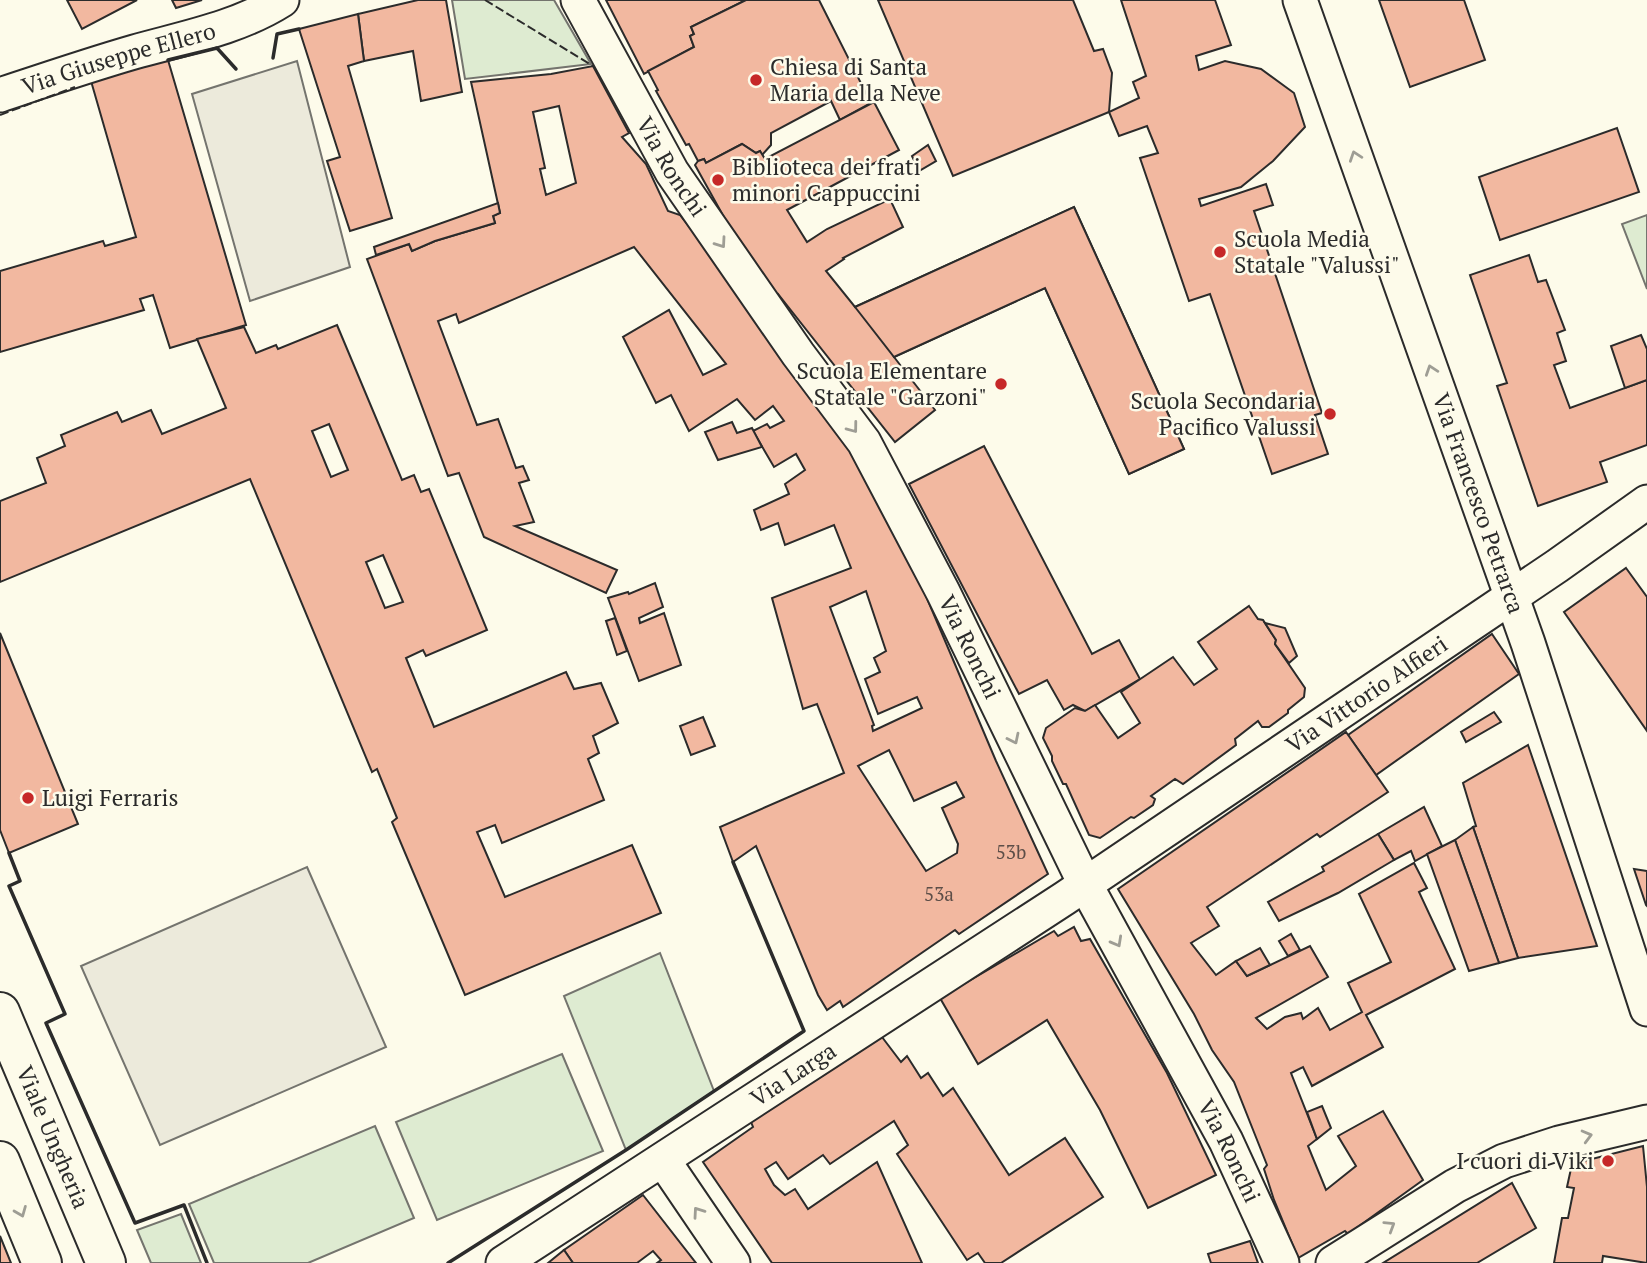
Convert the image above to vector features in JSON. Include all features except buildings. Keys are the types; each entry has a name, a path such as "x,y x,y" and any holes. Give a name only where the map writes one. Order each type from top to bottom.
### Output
{"street":[{"name":"Via Giuseppe Ellero","path":"0,95 98,62 237,23 282,0"},
{"name":"Via Ronchi","path":"578,0 672,172 864,442 943,592 1085,884 1226,1140 1282,1263"},
{"name":"Via Francesco Petrarca","path":"1300,0 1511,596 1647,1009"},
{"name":"Via Vittorio Alfieri","path":"1085,884 1647,502"},
{"name":"Via Larga","path":"503,1263 1085,884"},
{"name":"Viale Ungheria","path":"0,1012 106,1263"},
{"path":"1333,1263 1455,1186 1504,1161 1559,1143 1647,1122"},
{"path":"663,1160 733,1263"},
{"path":"0,1161 42,1263"}],"green space":[{"path":"452,0 554,0 591,64 465,79"},
{"path":"1647,215 1647,289 1622,224"},
{"path":"660,953 714,1091 626,1150 564,996"},
{"path":"562,1054 603,1151 437,1220 396,1122"},
{"path":"375,1126 414,1218 308,1263 214,1263 189,1204"},
{"path":"181,1214 201,1263 151,1263 137,1230"}],"shaded area":[{"path":"297,61 350,267 250,301 192,94"},
{"path":"307,867 386,1047 160,1145 81,966"}],"fence":[{"path":"485,0 593,66"},
{"path":"0,115 75,87"}],"wall":[{"path":"273,58 277,34 299,29"},
{"path":"168,60 217,48 236,69"},
{"path":"9,853 20,881 9,886 65,1014 46,1023 135,1223 184,1205 207,1263"},
{"path":"448,1263 626,1150 804,1031 733,862"}],"place":[{"name":"Chiesa di Santa Maria della Neve","path":"756,80"},
{"name":"Biblioteca dei frati minori Cappuccini","path":"718,180"},
{"name":"Scuola Media Statale \"Valussi\"","path":"1220,252"},
{"name":"Scuola Elementare Statale \"Garzoni\"","path":"1001,384"},
{"name":"Scuola Secondaria Pacifico Valussi","path":"1330,414"},
{"name":"Luigi Ferraris","path":"28,798"},
{"name":"I cuori di Viki","path":"1608,1161"}]}
